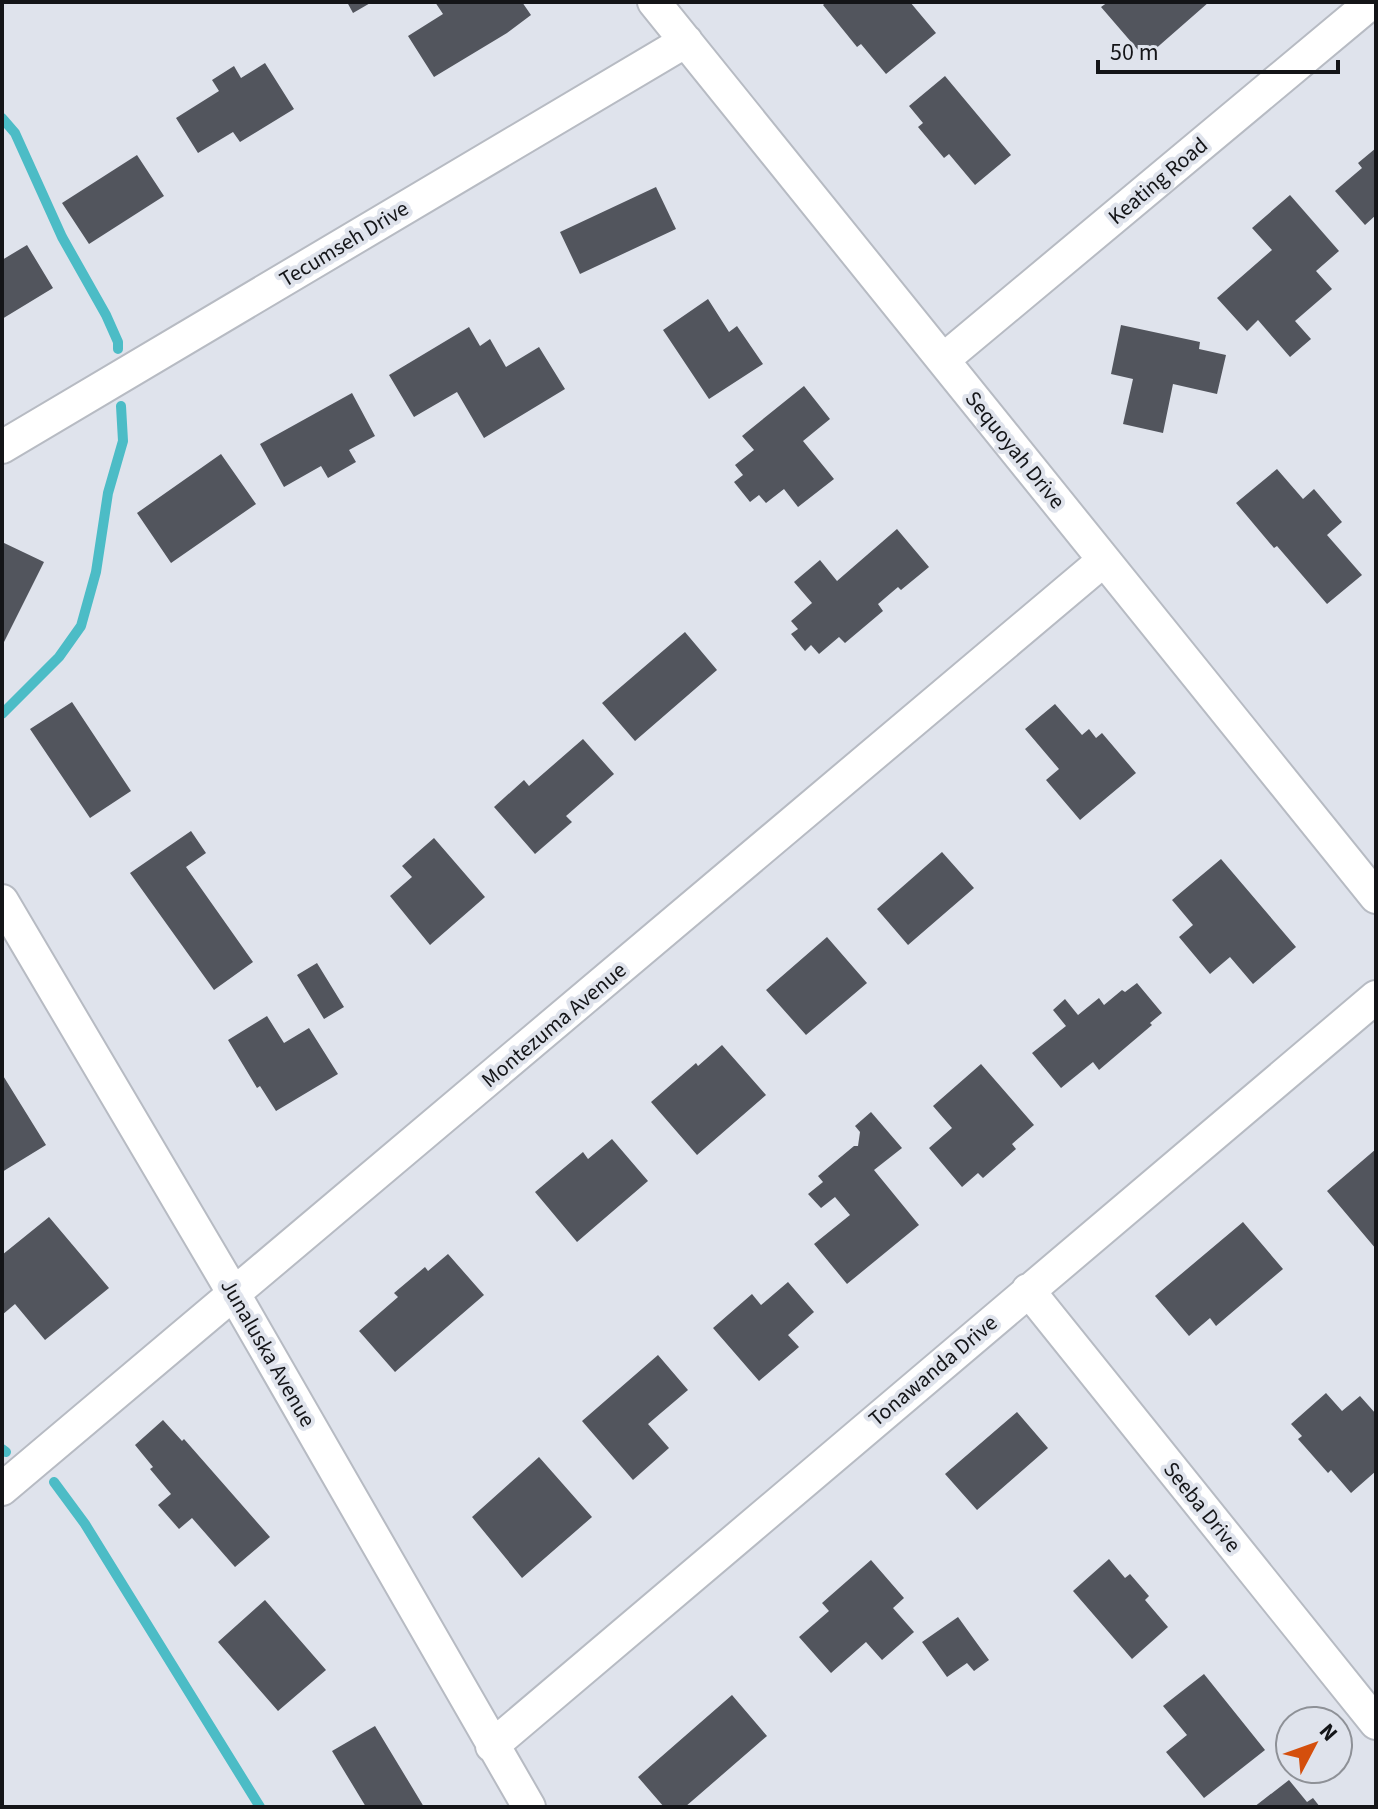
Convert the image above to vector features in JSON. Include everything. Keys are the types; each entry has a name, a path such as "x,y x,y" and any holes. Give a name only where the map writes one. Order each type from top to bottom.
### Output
{"street":[{"name":"Sequoyah Drive","path":"654,2 1376,897"},
{"name":"Keating Road","path":"943,360 1362,5"},
{"name":"Tecumseh Drive","path":"2,447 686,41"},
{"name":"Montezuma Avenue","path":"2,1489 1104,560"},
{"name":"Junaluska Avenue","path":"2,901 234,1294 529,1807"},
{"name":"Tonawanda Drive","path":"492,1746 1376,997"},
{"name":"Seeba Drive","path":"1028,1290 1376,1723"}],"building":[{"path":"347,2 372,2 353,13"},
{"path":"435,2 522,2 531,15 434,77 408,36 443,14"},
{"path":"826,2 910,2 936,33 886,74 861,44 857,47 823,5"},
{"path":"1108,2 1209,2 1145,58 1101,7"},
{"path":"265,63 294,109 240,142 233,132 198,153 176,118 219,91 212,80 234,66 241,78"},
{"path":"945,76 1011,155 975,185 949,154 944,158 918,127 923,123 909,106"},
{"path":"1376,148 1376,215 1365,225 1335,191 1362,168 1358,163"},
{"path":"137,155 164,196 89,244 62,203"},
{"path":"656,187 676,229 580,274 560,232"},
{"path":"1290,195 1339,251 1316,271 1332,289 1295,321 1311,339 1290,357 1258,320 1247,331 1217,298 1272,250 1252,228"},
{"path":"27,245 53,288 2,319 2,260"},
{"path":"708,299 729,332 737,326 763,364 709,399 663,330"},
{"path":"1121,325 1200,342 1199,349 1226,355 1217,394 1173,384 1163,433 1123,424 1133,379 1111,374"},
{"path":"469,327 480,346 490,339 506,367 539,347 565,389 484,438 457,392 414,417 389,375"},
{"path":"804,386 830,419 803,441 834,479 798,507 784,489 766,503 759,495 750,502 734,482 743,475 735,465 754,450 742,436"},
{"path":"352,393 375,436 349,450 356,462 328,478 321,466 284,487 260,444"},
{"path":"221,454 256,504 171,563 137,513"},
{"path":"1277,469 1303,499 1314,489 1342,522 1327,535 1362,575 1327,604 1236,503"},
{"path":"897,529 929,567 878,604 883,611 845,643 839,637 819,654 811,645 805,651 791,634 798,629 791,621 812,603 794,582 820,560 837,581"},
{"path":"2,542 44,562 2,646"},
{"path":"685,632 717,670 635,741 602,703"},
{"path":"72,702 131,791 90,818 30,729"},
{"path":"1055,704 1082,735 1089,729 1096,738 1102,733 1136,773 1080,820 1046,780 1059,769 1025,729"},
{"path":"583,739 614,774 566,816 572,822 535,854 494,807 524,780 529,786"},
{"path":"191,831 206,853 186,867 253,962 214,990 130,873"},
{"path":"434,838 485,897 430,945 390,896 412,877 402,866"},
{"path":"942,852 974,888 908,945 877,909"},
{"path":"1221,859 1296,947 1253,984 1230,957 1210,974 1179,937 1193,925 1172,900"},
{"path":"827,937 867,983 806,1035 766,990"},
{"path":"317,963 344,1007 324,1019 297,975"},
{"path":"1137,983 1162,1013 1099,1070 1093,1062 1061,1088 1032,1053 1066,1026 1053,1010 1065,999 1078,1015 1099,998 1104,1005 1122,990 1125,992"},
{"path":"267,1016 284,1043 309,1028 338,1074 276,1111 260,1086 257,1088 228,1040"},
{"path":"722,1045 766,1095 697,1155 651,1102"},
{"path":"981,1064 1034,1125 1012,1144 1016,1149 983,1178 978,1173 962,1187 929,1148 952,1128 933,1106"},
{"path":"2,1074 46,1145 2,1172"},
{"path":"871,1112 902,1148 874,1170 919,1225 847,1284 814,1244 850,1215 835,1197 821,1208 808,1194 823,1182 818,1176 858,1146 860,1132 855,1126"},
{"path":"612,1139 648,1181 577,1242 535,1192 583,1152 588,1159"},
{"path":"1376,1149 1376,1249 1327,1191"},
{"path":"49,1217 109,1288 45,1340 15,1304 2,1315 2,1255"},
{"path":"1243,1222 1283,1269 1216,1326 1210,1318 1189,1336 1155,1296"},
{"path":"448,1254 484,1295 395,1372 359,1331 398,1297 394,1293 425,1267 428,1271"},
{"path":"788,1282 814,1312 788,1335 799,1347 759,1381 713,1328 752,1294 761,1305"},
{"path":"658,1355 688,1390 648,1424 669,1448 633,1480 582,1421"},
{"path":"1326,1393 1342,1411 1360,1396 1376,1414 1376,1471 1351,1493 1331,1470 1328,1473 1298,1439 1302,1436 1291,1424"},
{"path":"1017,1412 1048,1448 977,1510 945,1474"},
{"path":"163,1420 182,1441 184,1439 270,1537 235,1567 192,1518 179,1529 158,1505 171,1494 135,1445"},
{"path":"539,1457 592,1517 522,1578 472,1517"},
{"path":"1109,1559 1125,1578 1130,1574 1149,1596 1145,1600 1168,1627 1132,1659 1073,1591"},
{"path":"871,1560 904,1598 893,1608 914,1632 882,1660 866,1642 831,1673 799,1637 829,1611 822,1603"},
{"path":"265,1600 326,1670 278,1711 218,1642"},
{"path":"958,1617 989,1660 974,1671 967,1663 947,1677 922,1642"},
{"path":"1204,1674 1265,1750 1204,1798 1166,1752 1187,1735 1163,1706"},
{"path":"732,1695 767,1736 685,1807 664,1807 638,1777"},
{"path":"375,1726 424,1807 366,1807 332,1751"},
{"path":"1283,1785 1293,1785 1307,1802 1313,1798 1320,1807 1254,1807"}],"waterway":[{"path":"2,118 15,133 62,237 106,315 118,349"},
{"path":"2,714 59,657 81,626 96,572 108,493 123,441 121,406"},
{"path":"2,1449 6,1452"},
{"path":"54,1482 85,1524 260,1807"}]}
